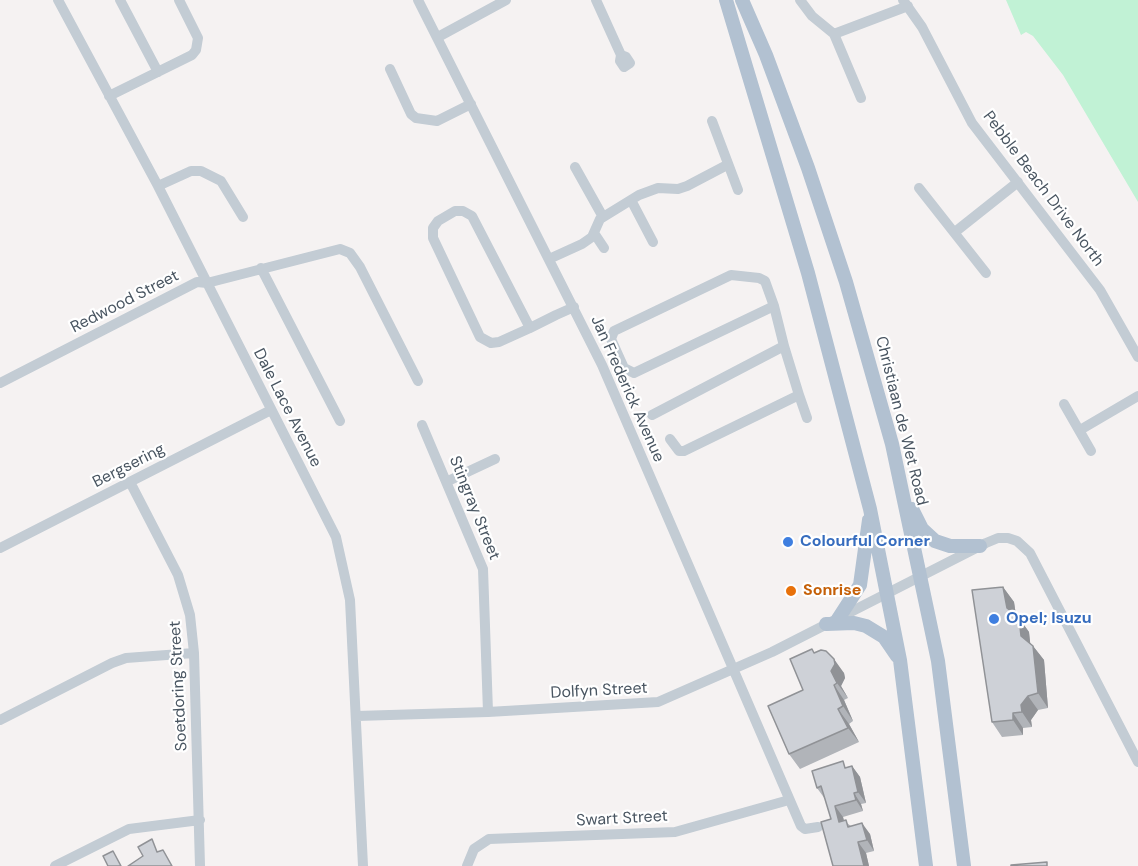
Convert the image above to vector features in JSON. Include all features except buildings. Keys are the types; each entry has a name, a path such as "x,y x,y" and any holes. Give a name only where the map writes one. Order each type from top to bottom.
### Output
{"main road":[{"path":"726,0 808,273 870,509 889,594 900,660 926,866"},
{"name":"Christiaan de Wet Road","path":"742,0 778,87 846,282 901,485 921,576 945,709 964,866"},
{"path":"901,485 927,536 950,546 980,546"},
{"path":"832,621 860,585 870,509"},
{"path":"832,621 866,626 884,637 900,660"}],"street":[{"name":"Dale Lace Avenue","path":"58,0 158,186 322,509 342,556 350,600 363,866"},
{"path":"120,0 158,72"},
{"path":"109,96 192,55 198,44 196,32 179,0"},
{"name":"Jan Frederick Avenue","path":"418,0 574,307 611,386 789,800 805,829 818,827"},
{"path":"438,37 506,0"},
{"path":"596,0 621,56"},
{"path":"800,0 812,16 834,34 861,98"},
{"path":"834,34 905,3"},
{"name":"Pebble Beach Drive North","path":"905,3 922,27 972,123 1100,290 1138,357"},
{"path":"390,69 411,114 416,118 437,121 471,104"},
{"path":"712,121 738,190"},
{"path":"549,260 582,244 594,233 603,217 631,200 658,188 678,189 687,186 728,165"},
{"path":"575,167 603,217"},
{"path":"158,186 191,171 201,171 221,181 243,218"},
{"path":"955,232 1018,182"},
{"path":"919,188 986,273"},
{"path":"631,200 653,242"},
{"path":"530,328 472,216 463,211 455,211 438,221 432,228 433,238 480,337 491,343 499,342 530,328 574,307"},
{"path":"594,233 604,248"},
{"name":"Redwood Street","path":"0,383 197,282 207,284 340,249 350,253 360,267 418,381"},
{"path":"261,268 340,421"},
{"path":"774,306 634,373 624,368 611,339 614,331 728,276 762,279 774,306 807,418"},
{"path":"652,415 784,346"},
{"path":"670,439 679,451 684,452 799,395"},
{"path":"1080,430 1138,396"},
{"path":"1064,404 1091,451"},
{"name":"Bergsering","path":"0,548 271,410"},
{"name":"Stingray Street","path":"422,425 448,481 483,569 489,712"},
{"path":"448,481 495,459"},
{"name":"Soetdoring Street","path":"130,482 186,595 194,653 200,866"},
{"name":"Dolfyn Street","path":"357,716 489,712 658,702 735,670 980,546 998,538 1008,538 1017,541 1030,553 1138,762"},
{"path":"0,720 126,658 194,653"},
{"name":"Swart Street","path":"467,866 474,849 489,839 675,831 789,800"},
{"path":"55,866 129,829 200,820"}],"green space":[{"path":"1006,0 1138,0 1138,202 1063,75 1033,36 1026,32 1021,35"}],"place":[{"name":"Colourful Corner","path":"788,542"},
{"name":"Sonrise","path":"791,591"},
{"name":"Opel; Isuzu","path":"994,619"}]}
